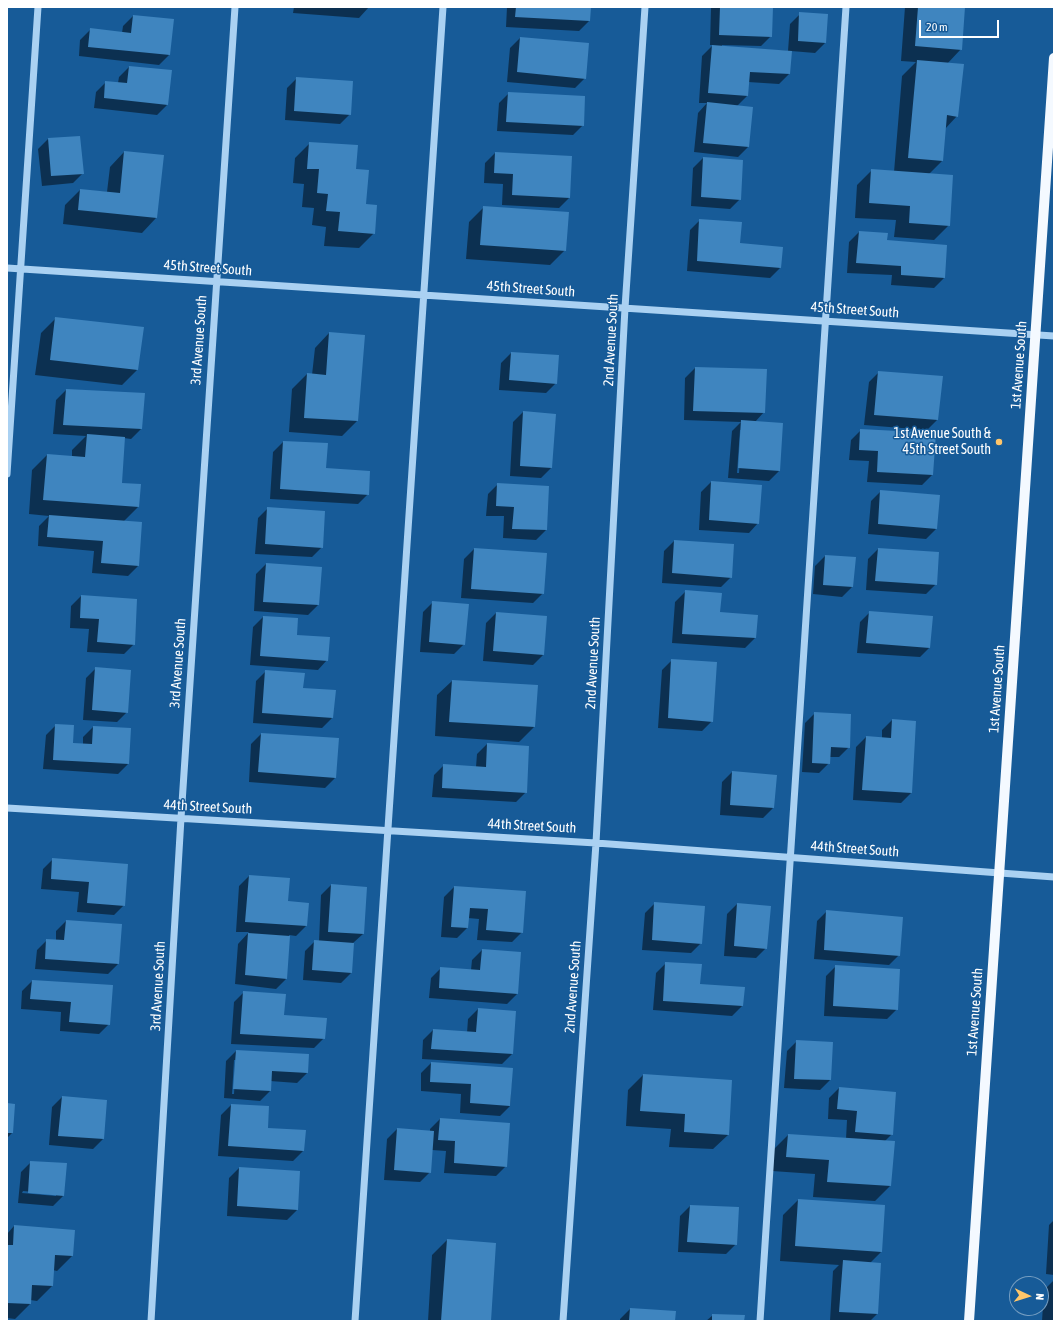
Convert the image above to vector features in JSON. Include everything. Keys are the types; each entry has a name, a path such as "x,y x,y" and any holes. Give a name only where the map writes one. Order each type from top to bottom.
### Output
{"main road":[{"name":"1st Avenue South","path":"968,1321 1054,58"}],"street":[{"path":"7,474 38,7"},
{"name":"3rd Avenue South","path":"151,1321 181,818 235,7"},
{"path":"355,1321 443,7"},
{"name":"2nd Avenue South","path":"562,1321 596,843 625,308 645,7"},
{"path":"760,1321 846,7"},
{"name":"45th Street South","path":"7,268 1054,336"},
{"name":"44th Street South","path":"7,808 596,843 1054,877"}],"building":[{"path":"516,7 591,7 590,21 515,17"},
{"path":"720,7 773,7 772,37 719,35"},
{"path":"918,7 965,7 962,50 915,46"},
{"path":"799,12 828,14 826,43 798,41"},
{"path":"133,15 174,19 170,55 88,47 90,28 131,33"},
{"path":"520,37 589,43 586,79 517,72"},
{"path":"712,45 792,51 790,74 750,72 748,96 708,93"},
{"path":"917,60 964,64 958,117 947,115 943,161 908,158"},
{"path":"129,66 172,70 168,105 104,98 105,81 127,83"},
{"path":"296,77 353,81 351,115 294,111"},
{"path":"508,92 585,96 584,126 506,122"},
{"path":"707,102 753,107 749,147 703,143"},
{"path":"80,136 84,174 51,176 48,138"},
{"path":"309,142 358,145 356,169 369,170 366,204 377,205 375,234 338,231 340,212 326,211 328,194 317,193 319,169 307,169"},
{"path":"124,151 164,155 157,218 78,210 80,189 120,193"},
{"path":"495,152 572,156 570,198 512,195 513,174 494,173"},
{"path":"703,157 743,160 741,200 701,197"},
{"path":"871,169 953,175 950,226 909,223 910,206 869,203"},
{"path":"483,206 569,212 566,251 480,245"},
{"path":"699,219 742,222 740,243 783,247 781,268 697,261"},
{"path":"859,231 888,233 887,240 947,245 945,278 901,275 901,266 856,263"},
{"path":"55,317 144,327 138,370 50,360"},
{"path":"329,332 365,335 358,421 304,418 307,373 326,375"},
{"path":"511,352 559,355 557,384 509,380"},
{"path":"695,367 767,369 765,413 693,411"},
{"path":"878,371 943,376 938,420 874,415"},
{"path":"66,389 145,393 142,429 63,425"},
{"path":"523,411 556,414 552,468 520,466"},
{"path":"741,420 783,423 780,471 738,468"},
{"path":"860,429 936,433 933,475 877,472 878,451 859,450"},
{"path":"87,434 125,437 122,483 141,484 139,507 43,500 47,454 85,457"},
{"path":"283,441 328,443 326,468 370,471 369,495 280,489"},
{"path":"711,481 762,485 759,524 709,520"},
{"path":"497,483 549,486 547,530 512,529 514,507 496,506"},
{"path":"880,490 940,495 937,529 878,524"},
{"path":"267,507 325,511 323,548 265,544"},
{"path":"49,515 142,522 139,566 101,563 103,541 47,537"},
{"path":"674,540 734,544 732,578 672,573"},
{"path":"474,548 547,553 544,594 471,589"},
{"path":"878,548 939,552 937,585 875,581"},
{"path":"825,555 856,557 853,587 823,585"},
{"path":"266,563 322,567 319,605 263,602"},
{"path":"685,590 722,593 720,612 758,615 756,638 682,634"},
{"path":"81,595 137,599 135,645 97,642 99,619 80,618"},
{"path":"432,601 469,604 465,645 429,642"},
{"path":"869,611 933,616 930,648 866,643"},
{"path":"496,612 547,616 544,655 493,651"},
{"path":"263,616 298,618 297,635 330,637 328,661 260,656"},
{"path":"671,659 717,662 713,722 668,718"},
{"path":"95,667 131,670 128,713 92,710"},
{"path":"265,670 305,673 303,688 336,690 333,718 262,713"},
{"path":"452,680 538,685 535,727 449,722"},
{"path":"814,712 851,714 850,748 831,747 830,764 812,763"},
{"path":"892,719 916,721 912,793 862,790 866,736 891,738"},
{"path":"55,724 74,725 73,743 92,744 93,726 131,728 129,764 53,760"},
{"path":"261,733 339,738 336,778 258,772"},
{"path":"487,743 529,746 527,793 442,788 443,764 486,767"},
{"path":"732,771 777,775 774,808 730,805"},
{"path":"52,858 128,864 125,906 87,903 89,882 51,879"},
{"path":"249,875 290,878 288,901 309,903 307,926 245,922"},
{"path":"331,884 367,887 364,934 328,932"},
{"path":"454,886 526,891 523,933 486,930 488,909 470,908 468,928 451,927"},
{"path":"654,902 705,906 702,944 652,940"},
{"path":"737,903 771,906 767,949 734,946"},
{"path":"826,910 903,917 900,956 824,950"},
{"path":"66,920 122,924 119,964 45,959 46,939 64,940"},
{"path":"248,933 290,936 287,979 245,975"},
{"path":"314,940 354,943 352,973 312,970"},
{"path":"482,949 521,952 518,994 439,988 440,967 480,970"},
{"path":"665,962 702,964 700,984 745,987 743,1006 663,1001"},
{"path":"835,965 900,969 898,1010 833,1006"},
{"path":"32,980 113,985 110,1025 69,1022 71,1002 30,999"},
{"path":"243,991 286,994 284,1015 327,1018 325,1039 240,1034"},
{"path":"478,1008 516,1011 513,1054 431,1049 433,1029 476,1032"},
{"path":"796,1040 833,1042 831,1080 794,1079"},
{"path":"236,1050 309,1054 308,1073 272,1071 271,1091 233,1089"},
{"path":"431,1062 513,1068 510,1106 470,1103 471,1084 430,1082"},
{"path":"643,1074 732,1080 729,1135 684,1132 685,1114 640,1111"},
{"path":"839,1087 896,1092 893,1135 855,1132 857,1111 837,1109"},
{"path":"62,1096 107,1100 104,1139 58,1136"},
{"path":"7,1103 15,1104 13,1133 7,1133"},
{"path":"231,1104 269,1106 268,1128 306,1130 304,1151 228,1146"},
{"path":"440,1118 510,1123 507,1167 454,1163 455,1141 438,1140"},
{"path":"397,1128 434,1131 431,1173 394,1170"},
{"path":"788,1134 895,1141 891,1186 827,1182 829,1160 786,1157"},
{"path":"30,1161 67,1163 64,1196 28,1193"},
{"path":"239,1167 300,1171 298,1210 237,1206"},
{"path":"798,1199 885,1205 882,1252 795,1246"},
{"path":"690,1205 739,1207 737,1245 687,1242"},
{"path":"14,1225 75,1230 73,1256 55,1255 53,1286 32,1285 31,1304 7,1303 7,1245 13,1245"},
{"path":"447,1239 496,1243 491,1321 441,1321"},
{"path":"843,1260 881,1263 878,1314 839,1312"},
{"path":"630,1308 676,1311 675,1321 629,1321"},
{"path":"712,1314 745,1315 744,1321 712,1321"}],"place":[{"name":"1st Avenue South & 45th Street South","path":"999,442"}]}
